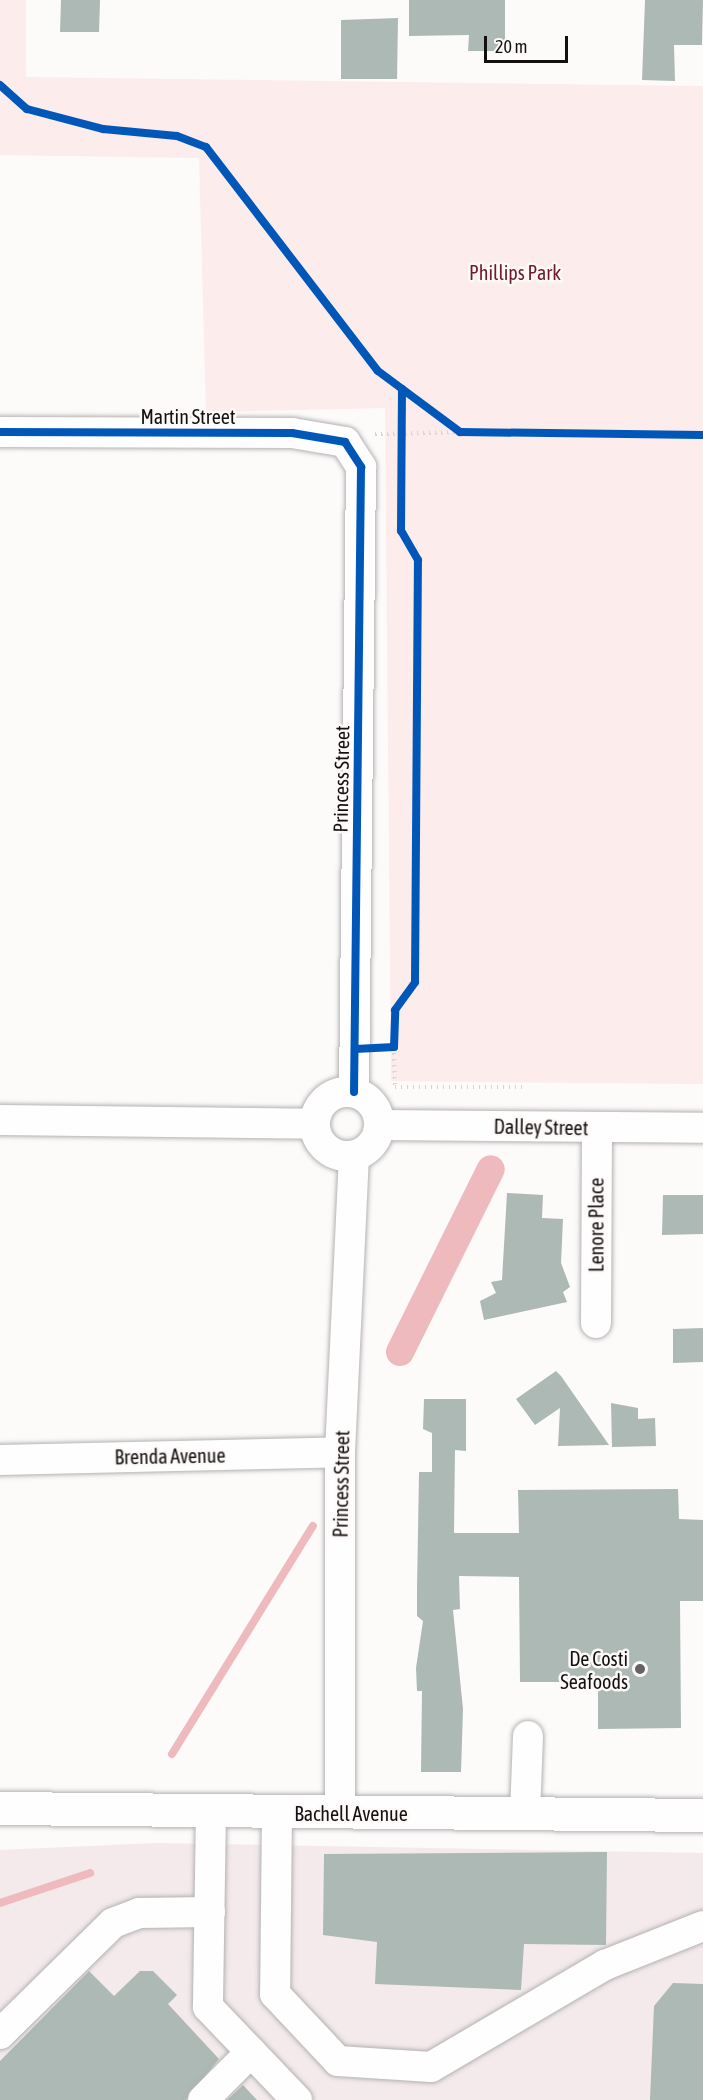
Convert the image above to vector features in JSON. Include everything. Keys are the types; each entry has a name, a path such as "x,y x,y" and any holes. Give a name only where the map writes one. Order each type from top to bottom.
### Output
{"main road":[{"name":"Bachell Avenue","path":"0,1808 703,1815"}],"street":[{"name":"Martin Street","path":"0,432 292,433 345,442"},
{"name":"Princess Street","path":"345,442 362,467 354,1092"},
{"path":"354,1092 372,1104 379,1125 372,1145 354,1156 326,1149 314,1124 327,1098 354,1092"},
{"path":"0,1120 314,1124"},
{"name":"Dalley Street","path":"379,1125 703,1128"},
{"name":"Lenore Place","path":"596,1323 597,1127"},
{"name":"Princess Street","path":"339,1813 340,1452 354,1156"},
{"name":"Brenda Avenue","path":"0,1460 340,1452"},
{"path":"525,1814 528,1736"},
{"path":"211,1811 208,2007 297,2100"},
{"path":"277,1812 275,1994 338,2061 431,2067 605,1965 703,1926"},
{"path":"0,2034 113,1923 139,1912 210,1912"},
{"path":"203,2100 251,2052"}],"path":[{"path":"441,418 460,432"},
{"path":"403,420 403,442"},
{"path":"345,442 403,430 472,432"},
{"path":"394,1038 395,1087 522,1087"},
{"path":"354,1048 394,1047"}],"shaded area":[{"path":"157,1843 703,1853 703,2100 0,2100 0,1850"}],"green space":[{"name":"Phillips Park","path":"0,0 26,0 26,77 703,86 703,1084 391,1081 385,408 206,412 199,158 0,155"}],"building":[{"path":"61,0 100,0 99,32 60,32"},
{"path":"409,0 505,0 505,51 468,51 469,35 409,36"},
{"path":"645,0 703,0 702,45 674,45 675,81 642,80"},
{"path":"398,18 397,79 341,79 341,20"},
{"path":"507,1193 543,1195 542,1218 563,1219 561,1263 570,1287 563,1292 567,1302 484,1320 480,1301 496,1293 491,1282 502,1280"},
{"path":"663,1195 703,1195 703,1234 662,1235"},
{"path":"703,1328 703,1362 673,1363 673,1329"},
{"path":"556,1371 609,1445 558,1446 560,1408 535,1425 516,1399"},
{"path":"424,1399 466,1399 466,1451 455,1450 454,1533 519,1533 518,1490 678,1489 679,1519 703,1520 703,1601 680,1601 681,1728 598,1729 598,1682 520,1682 519,1577 459,1576 460,1609 453,1610 463,1709 461,1772 421,1772 422,1691 417,1691 416,1668 423,1621 417,1616 419,1472 432,1472 432,1433 423,1429"},
{"path":"611,1403 638,1408 638,1419 655,1418 656,1446 612,1447"},
{"path":"607,1852 606,1945 524,1944 521,1990 375,1984 377,1942 323,1935 324,1854"},
{"path":"89,1971 114,1996 140,1971 153,1971 177,1995 168,2004 219,2059 186,2100 0,2100 0,2061"},
{"path":"673,1983 703,1984 703,2100 650,2100 654,2006"},
{"path":"243,2085 257,2100 227,2100"}],"waterway":[{"path":"400,1352 491,1169"},
{"path":"172,1754 313,1526"},
{"path":"0,1903 90,1873"}],"cycle path":[{"path":"0,85 27,109 103,129 177,136 206,147 378,371 460,432 703,435"},
{"path":"355,1049 394,1047 395,1010 415,982 418,560 401,531 402,389"},
{"path":"0,432 292,433 345,442 361,467 354,1092"}],"place":[{"name":"De Costi Seafoods","path":"640,1669"}]}
